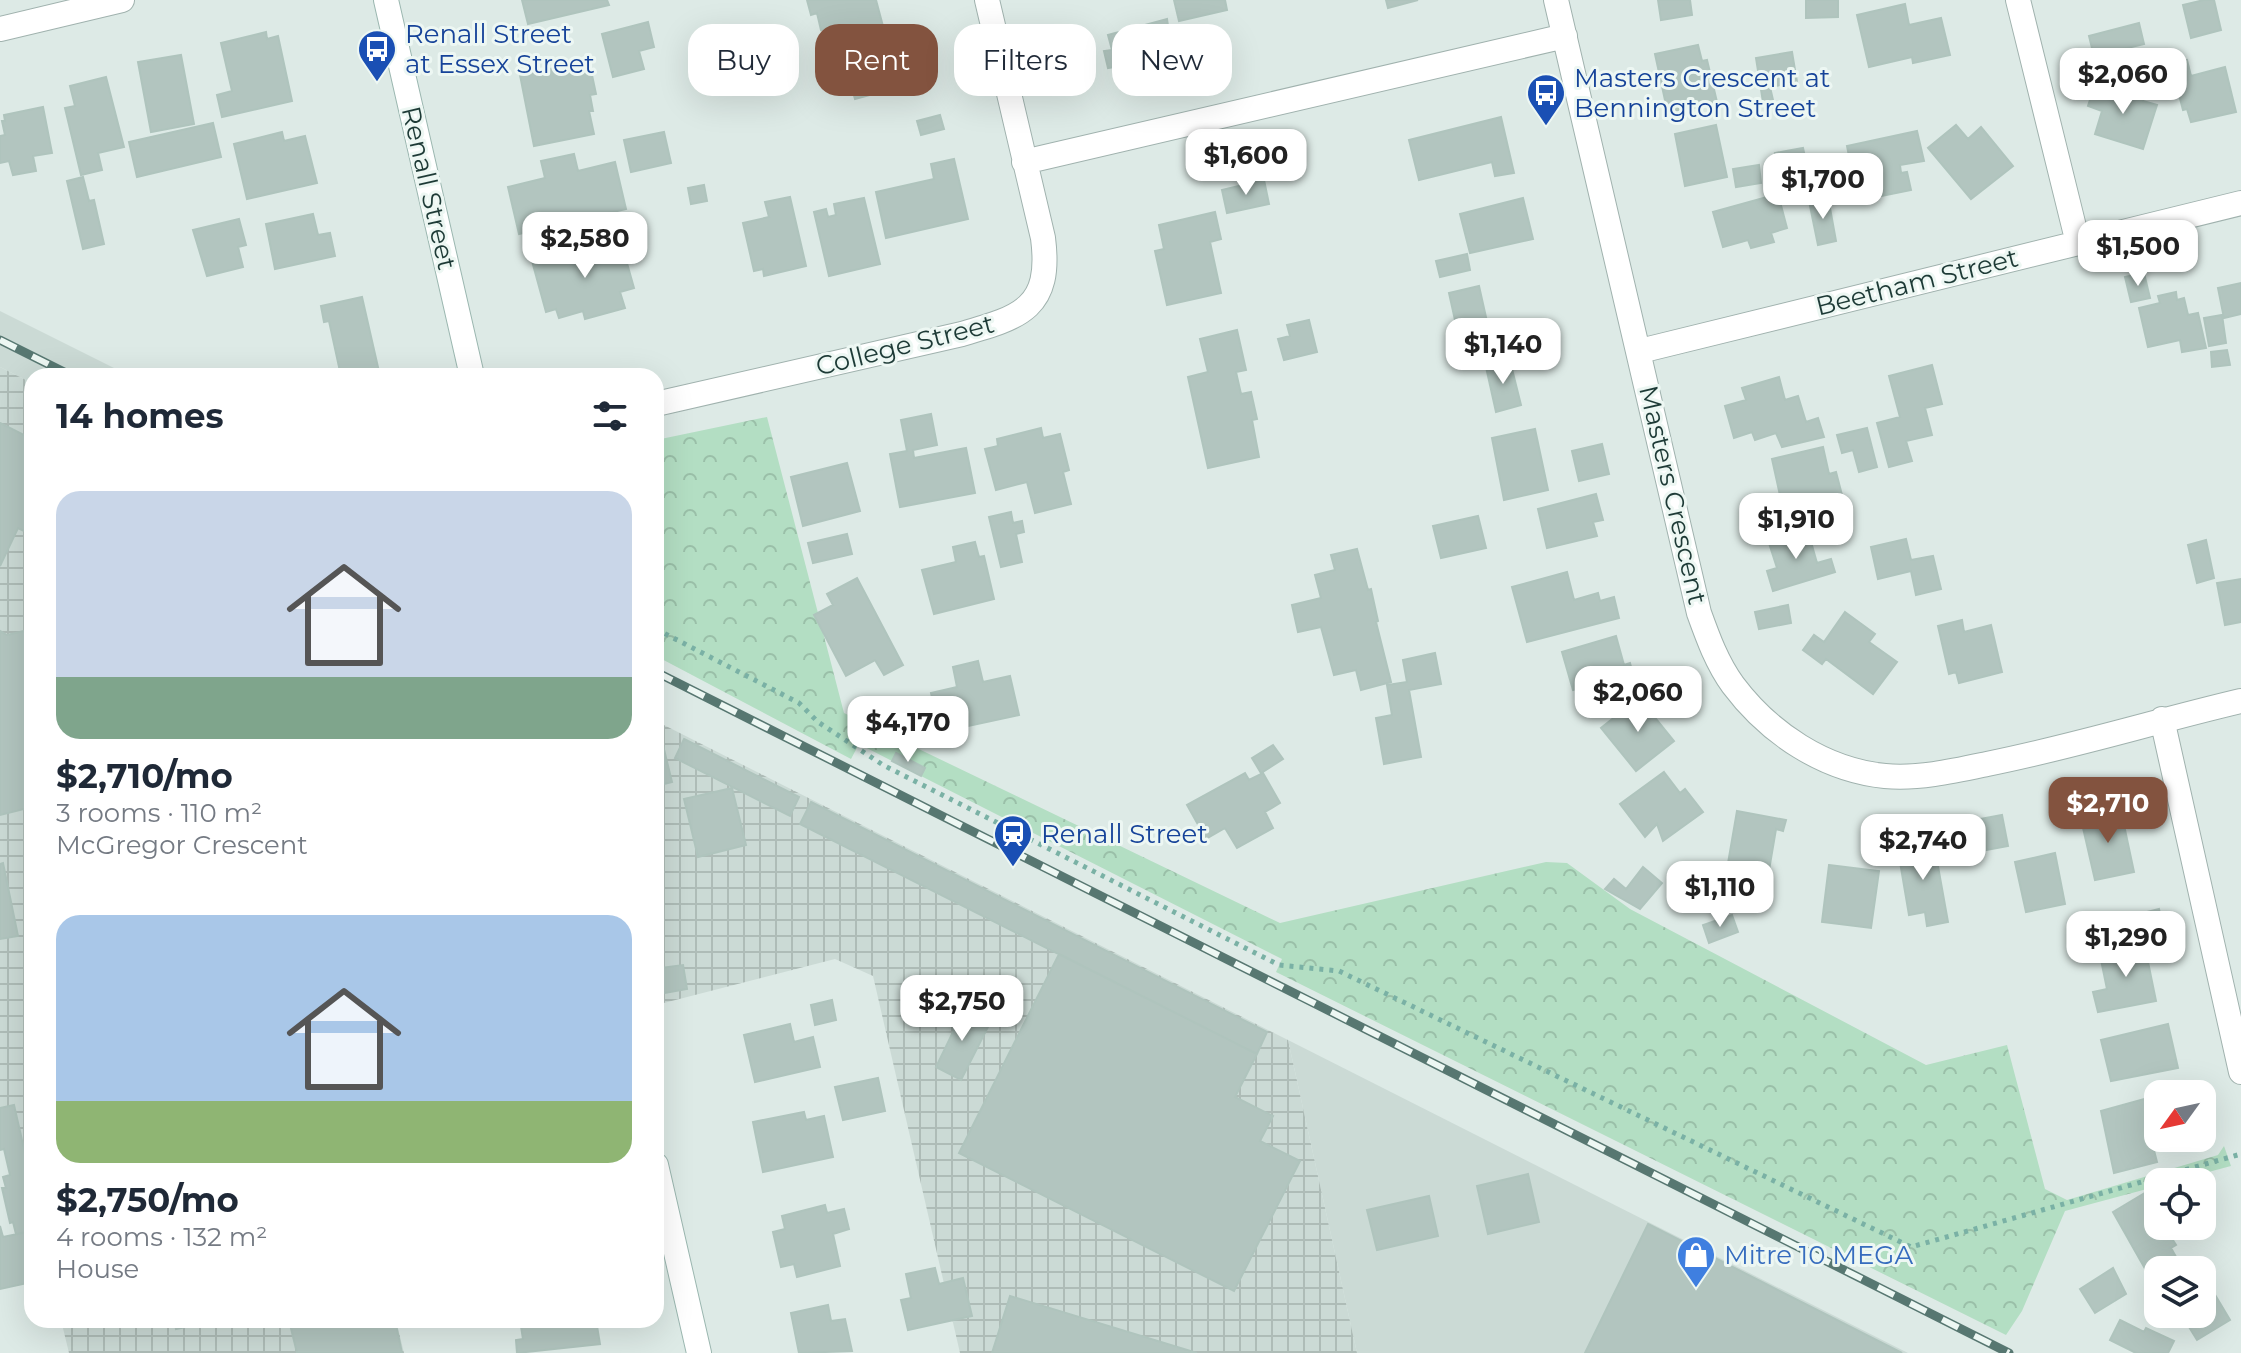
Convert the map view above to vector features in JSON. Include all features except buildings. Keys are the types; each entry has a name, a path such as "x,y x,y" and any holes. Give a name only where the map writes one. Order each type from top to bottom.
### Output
{"street":[{"path":"0,29 122,0"},
{"name":"Renall Street","path":"386,0 470,368"},
{"name":"College Street","path":"664,402 962,334 1021,313 1034,300 1043,283 1046,261 1043,238 987,0"},
{"name":"Masters Crescent","path":"1556,0 1699,613 1713,650 1732,684 1762,718 1798,747 1840,766 1885,776 1937,774 2035,754 2241,701"},
{"path":"2018,0 2078,243"},
{"path":"1024,162 1565,36"},
{"name":"Beetham Street","path":"1640,351 2241,203"},
{"path":"2162,719 2241,1072"},
{"path":"664,1200 699,1353"}],"path":[{"path":"664,633 799,703 818,722 883,765 1279,965 1339,971 1911,1247 2241,1154"}],"shaded area":[{"path":"0,311 114,368 24,368 24,379 0,367"},
{"path":"0,367 24,379 24,1180 0,1117"},
{"path":"664,725 1288,1040 1357,1353 960,1353 873,976 835,959 664,1003"},
{"path":"1288,1040 1908,1353 1357,1353"},
{"path":"63,1328 398,1328 404,1353 69,1353"}],"green space":[{"path":"767,417 844,713 1280,923 1546,862 1567,863 1630,909 1926,1065 2007,1045 2045,1189 2067,1200 2144,1177 2144,1190 2065,1211 2022,1311 2006,1335 1276,972 1282,959 921,776 924,767 897,753 892,761 859,744 851,759 664,660 664,438"},
{"path":"2224,1146 2231,1166 2216,1170 2174,1168 2218,1155"}],"railway":[{"path":"0,340 56,368"},
{"path":"664,676 2009,1353"}],"place":[{"name":"Renall Street at Essex Street","path":"377,83"},
{"name":"Masters Crescent at Bennington Street","path":"1546,127"},
{"name":"Renall Street","path":"1013,868"},
{"name":"Mitre 10 MEGA","path":"1696,1289"}]}
